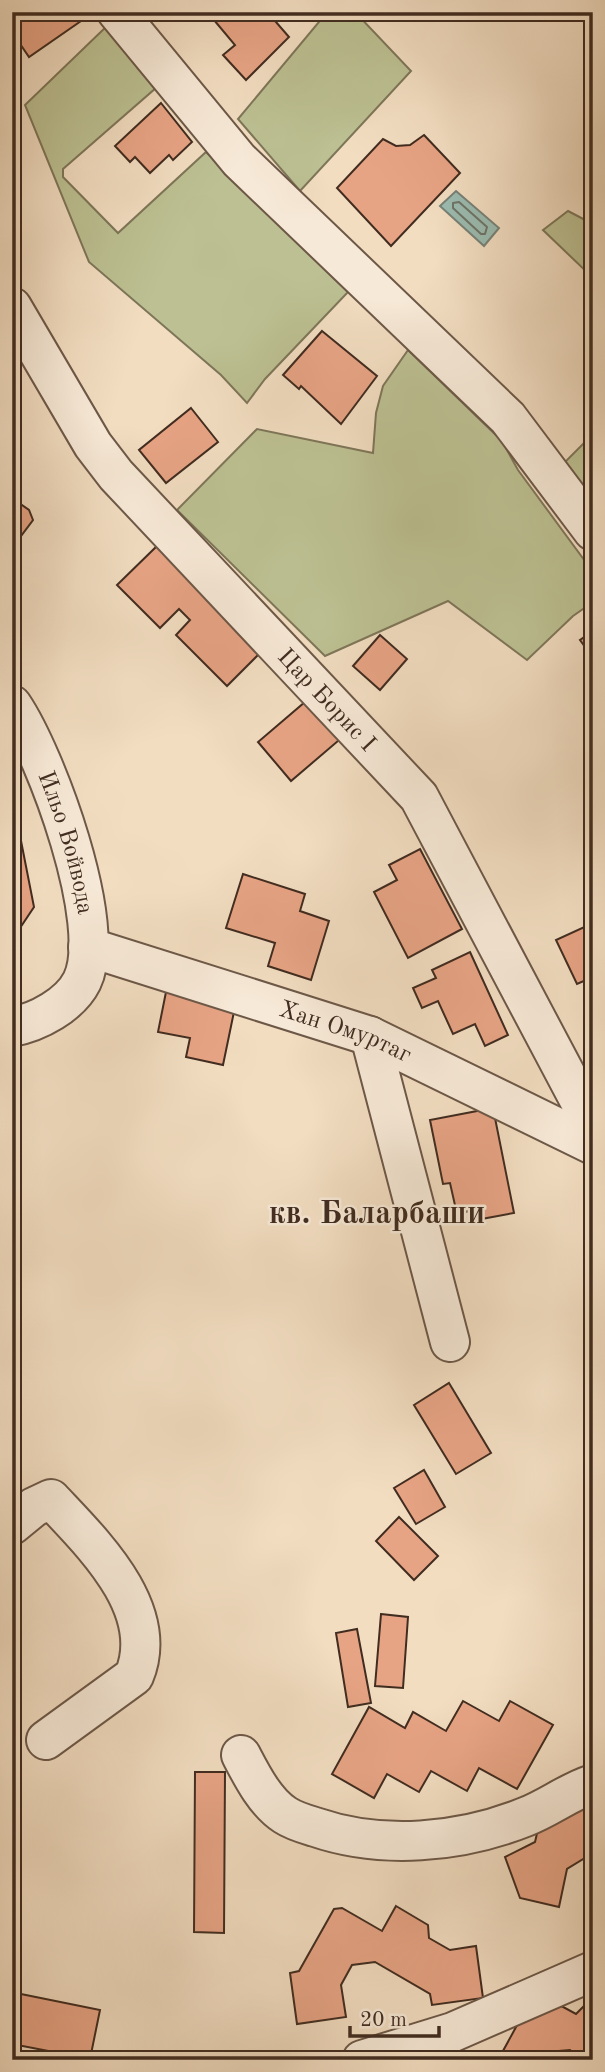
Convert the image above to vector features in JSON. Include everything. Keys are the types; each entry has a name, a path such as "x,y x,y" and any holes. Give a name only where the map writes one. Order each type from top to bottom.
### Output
{"street":[{"path":"117,12 239,160 508,418 593,531"},
{"name":"Цар Борис I","path":"12,307 93,445 116,475 419,797 593,1126"},
{"name":"Ильо Войвода","path":"12,705 36,746 66,825 76,865 88,947"},
{"path":"12,1027 38,1018 74,992 86,972 88,947"},
{"name":"Хан Омуртаг","path":"88,947 370,1036 593,1145"},
{"path":"370,1036 450,1342"},
{"path":"12,1525 34,1507 51,1499 111,1564 127,1595 138,1628 140,1662 134,1676 46,1740"},
{"path":"241,1755 253,1778 284,1815 341,1836 375,1841 433,1839 486,1831 528,1816 593,1784"},
{"path":"362,2060 453,2032 593,1971"}],"green space":[{"path":"321,12 355,12 411,71 300,191 238,119 324,16"},
{"path":"109,24 157,87 63,169 63,177 118,233 206,152 348,292 265,379 247,403 221,375 89,262 25,105"},
{"path":"568,211 589,222 593,219 593,278 543,230"},
{"path":"408,350 502,441 518,470 593,572 593,602 573,616 527,660 448,601 325,656 177,510 257,429 373,453 376,413 383,386"},
{"path":"593,434 593,502 565,462"}],"water":[{"path":"456,191 499,228 484,246 440,206"}],"building":[{"path":"12,12 75,12 81,21 29,57 12,32"},
{"path":"223,12 271,12 269,14 289,37 246,80 223,55 235,45 214,20"},
{"path":"161,103 192,142 173,160 169,155 150,173 135,157 130,162 115,146"},
{"path":"424,135 460,173 391,246 337,188 383,139 396,146 410,145"},
{"path":"322,331 377,376 341,424 301,386 299,389 283,375"},
{"path":"191,408 218,442 166,483 139,450"},
{"path":"12,498 29,510 33,520 15,544 12,543"},
{"path":"158,545 263,650 227,686 176,635 190,620 179,609 160,628 117,585"},
{"path":"593,631 593,658 580,640"},
{"path":"380,635 407,659 380,690 353,666"},
{"path":"312,696 345,735 291,781 258,742"},
{"path":"12,795 34,907 12,940"},
{"path":"420,849 462,929 408,958 374,892 397,880 389,865"},
{"path":"243,874 305,894 300,911 329,921 311,980 268,966 275,943 226,928"},
{"path":"593,923 593,977 577,984 556,940"},
{"path":"470,952 508,1035 485,1046 475,1024 453,1034 438,1001 422,1008 413,988 436,978 432,970"},
{"path":"167,987 236,1002 223,1065 186,1057 190,1038 158,1032"},
{"path":"493,1108 514,1213 476,1220 474,1210 457,1214 450,1183 443,1184 430,1120"},
{"path":"449,1383 491,1453 456,1474 414,1405"},
{"path":"424,1470 445,1507 416,1524 394,1488"},
{"path":"399,1517 438,1556 414,1580 376,1541"},
{"path":"381,1614 408,1617 403,1688 375,1686"},
{"path":"357,1629 371,1703 348,1707 336,1633"},
{"path":"463,1701 499,1721 510,1701 553,1725 517,1789 479,1768 467,1791 431,1771 419,1792 387,1774 374,1798 332,1774 369,1707 405,1728 413,1712 446,1731"},
{"path":"195,1772 225,1772 224,1933 194,1932"},
{"path":"580,1795 593,1810 593,1853 567,1869 559,1907 520,1898 505,1857 535,1842 538,1829"},
{"path":"396,1906 428,1925 429,1938 450,1950 476,1946 483,1998 432,2005 430,1994 375,1962 352,1965 341,1985 346,2017 297,2024 290,1973 299,1971 334,1909 342,1908 382,1931"},
{"path":"16,1993 100,2010 90,2059 12,2044"},
{"path":"541,1995 576,2014 593,1997 593,2060 581,2060 570,2050 559,2051 555,2060 498,2060 533,1996"}],"district":[{"name":"кв. Баларбаши","path":"377,1212"}]}
